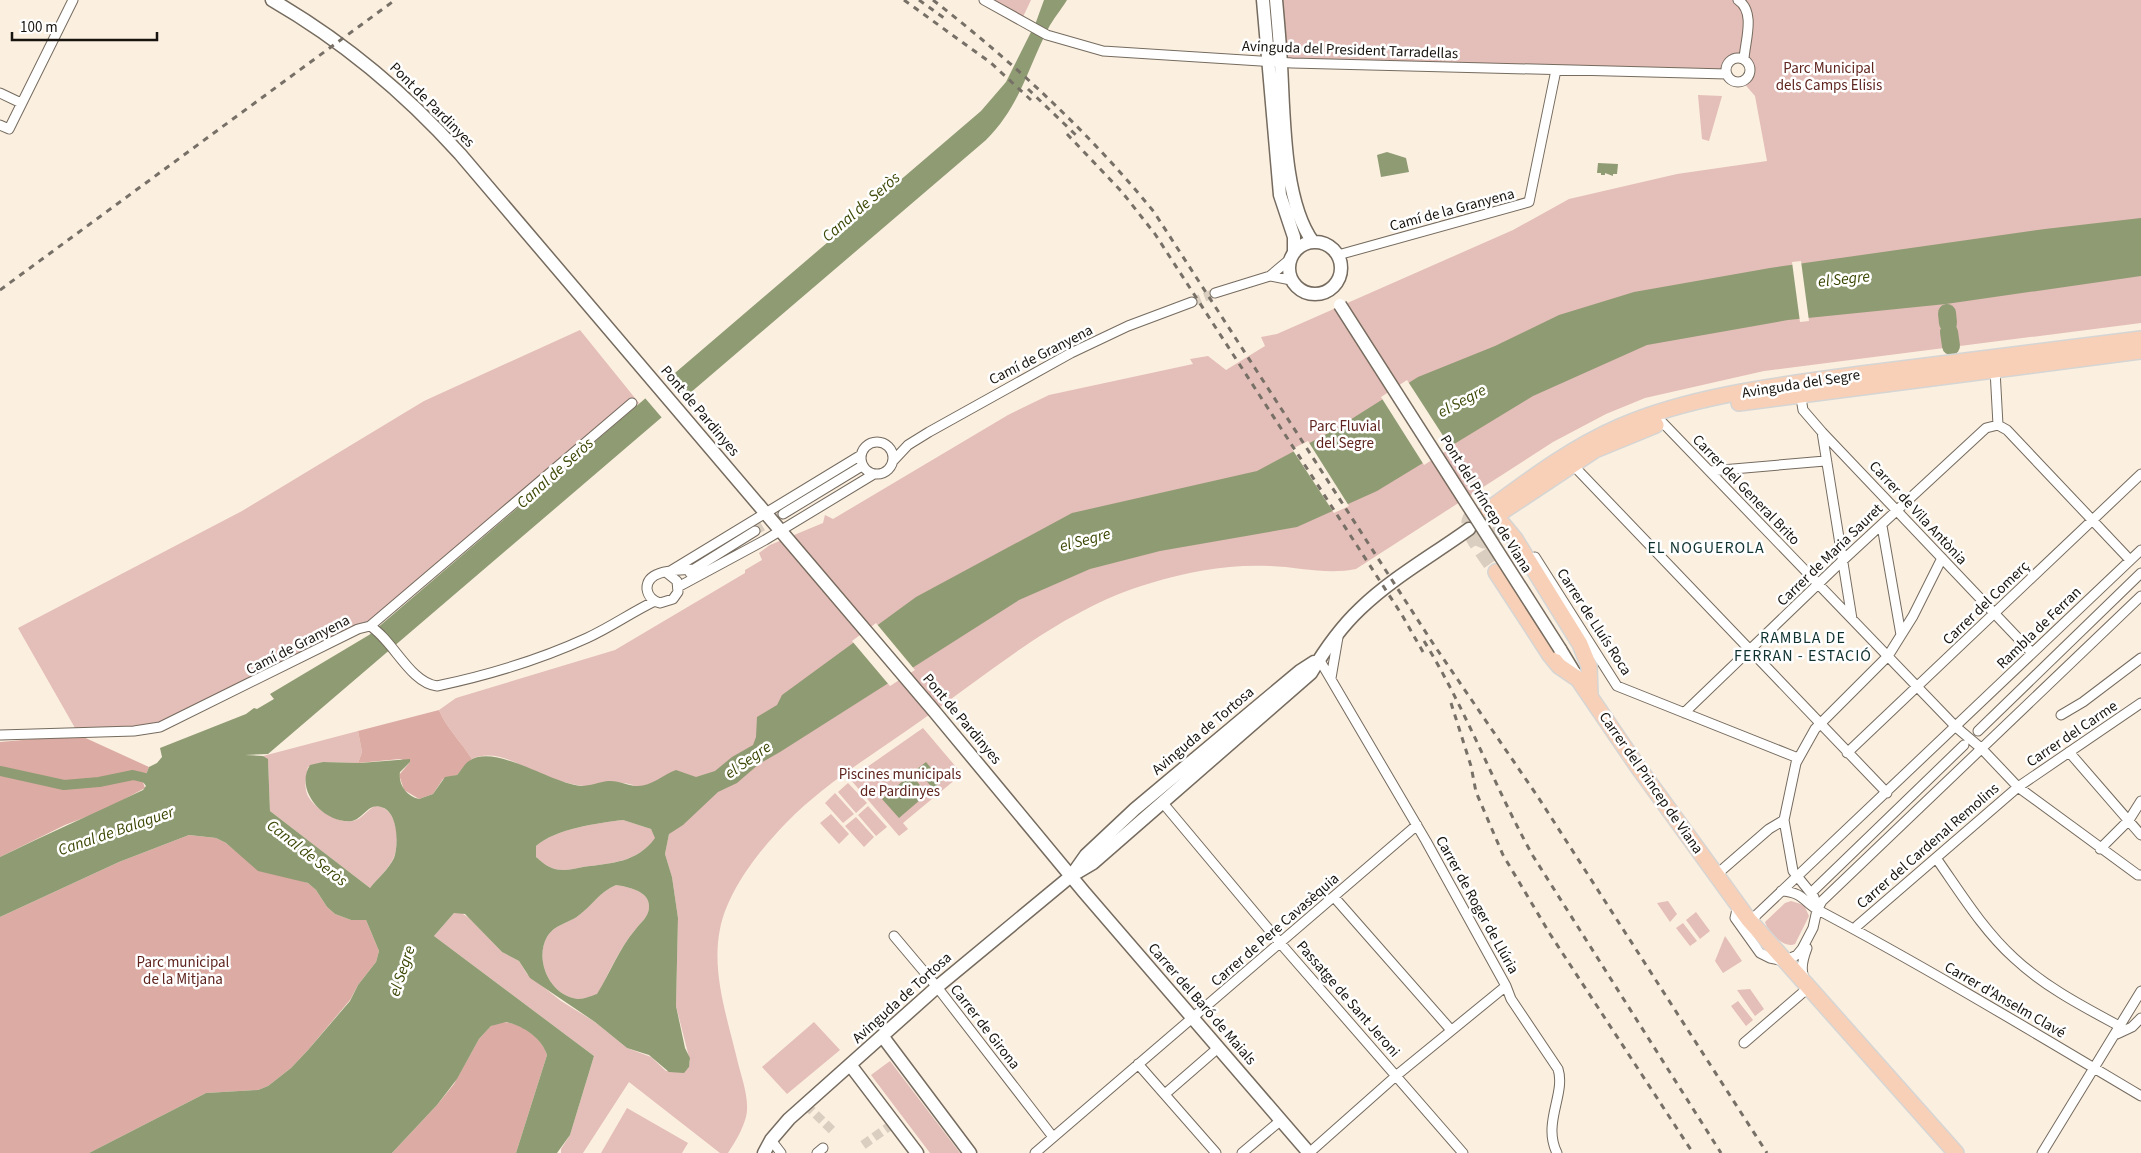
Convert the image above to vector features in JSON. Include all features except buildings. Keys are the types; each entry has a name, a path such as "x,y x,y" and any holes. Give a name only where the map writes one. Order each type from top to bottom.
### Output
{"main road":[{"name":"Pont de Pardinyes","path":"272,0 324,32 394,88 430,121 934,710 1071,876"},
{"path":"1263,0 1280,195 1294,237 1289,272 1291,280 1303,292 1315,295 1330,290 1340,276 1342,265 1338,255 1326,244 1313,242 1302,245 1292,256"},
{"path":"1276,0 1285,132 1293,194 1304,230 1313,242"},
{"name":"Pont del Príncep de Viana","path":"1330,290 1566,660"},
{"name":"Avinguda del Segre","path":"1568,459 1663,422 1799,389 2141,339"},
{"name":"Avinguda del Segre","path":"1496,517 1568,459 1621,426 1726,395 1995,370 2141,351"},
{"path":"1496,517 1515,539 1580,644 1589,666 1590,694"},
{"path":"1340,633 1360,609 1379,593 1469,529"},
{"path":"1496,572 1550,655 1559,666 1578,679"},
{"name":"Avinguda de Tortosa","path":"764,1153 770,1140 795,1114 851,1066 937,987 1071,876 1093,863 1311,673 1319,659 1340,633"},
{"name":"Avinguda de Tortosa","path":"1071,876 1086,855 1135,810 1300,670 1319,659"},
{"name":"Carrer del Princep de Viana","path":"1566,660 1738,905 1748,927 1784,961 1956,1153"},
{"name":"Carrer del Baró de Maials","path":"1071,876 1309,1153"},
{"path":"883,1037 970,1153"},
{"path":"851,1066 917,1153"}],"street":[{"path":"0,125 9,129 73,0"},
{"name":"Avinguda del President Tarradellas","path":"984,0 1047,35 1103,51 1281,62 1727,74"},
{"path":"1742,1 1748,17 1744,59 1750,69 1745,79 1735,81 1727,74 1727,66 1730,61 1737,58 1744,59"},
{"name":"Camí de la Granyena","path":"1338,255 1529,202 1556,70"},
{"path":"0,93 21,103"},
{"path":"1215,293 1270,276 1292,256"},
{"path":"1270,276 1291,280"},
{"name":"Camí de Granyena","path":"893,461 908,445 976,404 1070,354 1128,326 1192,302"},
{"path":"1995,370 1998,425 2009,432 2130,560"},
{"name":"Carrer de Vila Antònia","path":"1799,389 1803,410 1822,432 2032,653"},
{"path":"372,627 632,403"},
{"name":"Carrer del General Brito","path":"1663,422 1956,727"},
{"name":"Carrer de Maria Sauret","path":"1684,713 1818,584 1986,428 1998,425"},
{"path":"1822,432 1825,462 1852,619"},
{"path":"667,573 861,454 869,444 878,442 887,445 908,445"},
{"path":"678,587 783,534 874,474 884,473 893,461 892,452 887,445"},
{"path":"861,454 862,466"},
{"path":"1568,459 1887,792"},
{"path":"1710,471 1825,462"},
{"path":"862,466 874,474"},
{"path":"783,514 862,466"},
{"name":"Carrer del Comerç","path":"1848,752 1918,688 2141,474"},
{"name":"Carrer de Lluís Roca","path":"1496,517 1513,525 1617,686 1798,758"},
{"path":"1882,526 1901,635"},
{"path":"694,569 653,576 648,584 648,593 656,601 665,603 673,599 678,587 694,569 755,531"},
{"name":"Rambla de Ferran","path":"1781,891 1798,877 2141,550"},
{"path":"1817,910 1814,897 1793,871 1784,820 1798,758 1821,724 1888,656 1942,558"},
{"path":"667,573 675,578 678,587"},
{"path":"1978,731 2141,574"},
{"name":"Camí de Granyena","path":"637,610 648,593"},
{"path":"1784,961 1799,953 1815,924 1817,910 1822,901 2141,596"},
{"name":"Camí de Granyena","path":"0,735 134,731 160,727 358,629 372,627 419,678 432,686 437,686 484,676 585,639 656,601"},
{"path":"1331,678 1340,633"},
{"path":"2061,715 2083,702 2141,658"},
{"name":"Carrer de Roger de Llúria","path":"1319,659 1417,825 1506,986 1511,999 1559,1072 1552,1126 1557,1153"},
{"name":"Carrer del Carme","path":"2018,787 2141,703"},
{"path":"1956,727 1982,748 2018,787 2100,849 2138,875 2141,875"},
{"path":"1813,891 1964,745"},
{"path":"2069,752 2141,835"},
{"name":"Carrer del Cardenal Remolins","path":"1856,927 2018,787"},
{"path":"2100,849 2129,820 2141,801"},
{"name":"Passatge de Sant Jeroni","path":"1162,802 1281,944 1463,1153"},
{"path":"1716,875 1769,829 1784,820"},
{"name":"Carrer de Pere Cavasèquia","path":"1035,1153 1281,944 1417,825"},
{"path":"1936,858 1974,912 2013,958 2118,1031"},
{"path":"1748,927 1781,891 1802,896 1817,910"},
{"path":"1334,897 1451,1030"},
{"name":"Carrer d'Anselm Clavé","path":"1817,910 1856,927 2141,1096"},
{"path":"1744,1043 1808,988 1801,968 1810,935"},
{"name":"Carrer de Girona","path":"894,936 937,987 1053,1137"},
{"path":"1309,1153 1397,1075 1506,986"},
{"path":"2042,1153 2141,991"},
{"path":"2118,1031 2140,1020"},
{"path":"1165,1094 1218,1048"},
{"path":"1138,1064 1216,1153"},
{"path":"1242,1153 1280,1121"},
{"path":"770,1140 781,1153"}],"green space":[{"path":"991,0 1031,0 1022,19"},
{"name":"Parc Fluvial del Segre","path":"1277,0 2141,0 2141,323 1764,371 1645,398 1606,414 1553,442 1356,569 1324,571 1240,566 1210,569 1151,583 1119,594 1088,608 1002,662 833,782 786,823 765,846 746,872 724,914 718,946 719,979 722,996 747,1104 746,1117 728,1153 720,1153 629,1082 583,1153 561,1153 561,1149 570,1135 594,1056 434,936 454,913 460,912 469,918 502,952 519,961 527,974 561,1001 595,1022 627,1048 651,1057 666,1071 688,1069 690,1061 676,1006 678,918 672,877 665,854 669,834 633,785 612,782 584,786 549,778 502,758 482,756 472,759 445,722 439,710 456,698 615,650 745,573 745,570 762,560 759,553 770,545 823,523 825,515 833,519 1008,415 1049,395 1193,364 1190,359 1208,356 1226,370 1265,346 1261,337 1277,334 1513,230 1569,199 1677,174 1767,161 1755,96 1742,81 1748,76 1749,66 1741,58 1732,59 1726,70 1281,62"},
{"path":"1698,95 1722,96 1709,141 1702,139"},
{"path":"580,330 639,403 600,437 368,621 170,720 134,731 79,735 18,628 242,511 424,401"},
{"path":"439,710 445,722 472,759 457,775 443,779 433,794 419,799 404,790 399,775 410,762 400,759 358,763 362,752 358,731"},
{"name":"Piscines municipals de Pardinyes","path":"923,728 962,774 903,823 908,829 899,836 850,779"},
{"path":"358,731 362,752 358,763 323,762 308,767 306,787 307,794 315,805 327,814 340,820 356,820 375,806 389,812 393,818 397,834 394,857 370,888 270,811 268,760 263,756"},
{"path":"79,735 149,767 143,782 145,788 104,810 65,825 0,857 0,742"},
{"path":"848,783 867,803 856,813 838,792"},
{"path":"835,793 854,814 843,823 825,803"},
{"path":"868,806 887,827 876,836 858,815"},
{"path":"831,814 849,834 839,844 820,823"},
{"path":"856,817 874,837 864,847 845,826"},
{"path":"623,820 651,829 656,838 640,853 631,857 568,870 552,868 536,857 536,846 554,835 577,828"},
{"name":"Parc municipal de la Mitjana","path":"189,835 216,838 226,843 255,867 308,883 335,914 351,920 366,920 379,951 376,962 358,985 350,1000 308,1050 291,1068 268,1086 258,1090 206,1093 89,1153 0,1153 0,917 119,862"},
{"path":"616,885 637,891 646,897 649,907 648,914 624,945 597,995 583,999 568,996 552,984 547,976 542,956 543,946 547,937 554,929 574,919 600,895"},
{"path":"1668,901 1677,914 1670,922 1657,903"},
{"path":"1791,901 1804,905 1809,916 1795,944 1791,945 1777,939 1765,922 1785,903"},
{"path":"1696,912 1710,931 1700,939 1686,920"},
{"path":"1683,923 1697,941 1690,946 1676,928"},
{"path":"1725,936 1742,961 1723,973 1715,961"},
{"path":"1750,989 1764,1009 1755,1016 1737,990"},
{"path":"1738,1001 1753,1020 1746,1026 1731,1006"},
{"path":"500,1022 515,1024 529,1031 540,1042 547,1055 516,1153 392,1153 454,1084 479,1039 491,1026"},
{"path":"814,1022 840,1050 787,1094 762,1067"},
{"path":"890,1061 960,1153 930,1153 871,1075"},
{"path":"627,1108 688,1143 682,1153 601,1153"}],"water":[{"path":"1044,0 1067,0 1048,29 1015,101 998,127 986,140 268,754 245,755 263,756 268,759 270,811 370,888 394,858 397,837 394,821 387,810 376,806 352,821 331,817 322,811 314,804 306,785 306,775 310,765 323,762 360,763 410,759 410,762 400,772 400,781 410,795 419,799 433,794 445,777 457,775 467,762 480,757 508,760 568,783 581,786 612,781 643,786 676,770 696,777 715,771 732,757 753,745 756,737 757,717 777,705 782,695 916,597 1072,513 1257,471 1334,430 1418,377 1495,346 1559,315 1634,292 1770,268 2045,229 2141,218 2141,276 1946,304 1788,320 1647,345 1533,396 1377,491 1297,527 1160,551 1090,569 1019,600 759,764 737,783 718,792 683,825 669,834 665,854 672,877 678,918 676,1006 685,1048 690,1058 689,1067 684,1073 669,1072 649,1055 627,1048 595,1022 530,978 519,961 502,952 465,914 454,913 434,936 594,1056 570,1135 557,1153 516,1153 547,1055 541,1043 531,1033 506,1022 491,1026 479,1039 457,1079 437,1105 392,1153 89,1153 206,1093 258,1090 268,1086 291,1068 350,1001 358,985 376,962 379,951 366,920 351,920 335,914 308,883 258,871 226,843 216,838 189,835 119,862 0,917 0,857 143,790 146,786 143,782 149,767 157,763 162,757 160,748 246,714 254,708 257,709 274,699 270,694 369,635 981,111 1006,82 1036,22","holes":["623,820 651,829 655,838 640,853 632,857 613,863 564,870 550,867 536,857 536,846 554,835 577,828","616,885 632,889 646,897 649,907 648,914 624,945 597,994 580,999 568,996 552,984 547,976 542,956 543,946 547,937 554,929 574,919 600,895"]},
{"path":"1387,152 1406,158 1409,172 1381,177 1377,155"},
{"path":"1598,163 1618,164 1617,174 1613,174 1613,176 1597,173"},
{"path":"926,762 942,781 933,789 917,769"},
{"path":"911,774 927,794 899,818 882,799"}],"pier":[{"path":"1801,261 1809,321 1800,322 1792,262"},
{"path":"668,378 686,399 663,419 645,398"},
{"path":"1407,380 1451,448 1424,465 1381,397"},
{"path":"1308,441 1349,506 1334,513 1292,449"},
{"path":"876,623 915,670 890,686 852,641"}],"waterway":[{"name":"EL NOGUEROLA","path":"1947,313 1948,323"},
{"name":"EL NOGUEROLA","path":"1949,332 1951,346"},
{"path":"0,771 64,785 99,782 133,775 158,781"}],"tunnel":[{"path":"1192,302 1215,293"},
{"path":"1474,537 1484,541 1495,538 1501,528 1499,519 1495,514 1483,510 1477,512 1472,515 1469,521 1469,528 1477,544 1496,572"},
{"path":"755,531 783,514"},
{"path":"806,1105 834,1132"},
{"path":"863,1145 894,1123"}],"railway":[{"path":"0,290 395,0"},
{"path":"904,0 991,63 1031,100"},
{"path":"919,0 944,18"},
{"path":"933,0 993,48 1050,100 1077,126 1154,212 1434,645 1538,797 1767,1153"},
{"path":"1028,89 1078,137"},
{"path":"1067,134 1122,192 1155,234 1402,615 1423,652"},
{"path":"1424,641 1467,720 1505,802 1533,856 1721,1153"},
{"path":"1451,703 1471,766 1476,792 1503,855 1550,934 1693,1153"}],"district":[{"name":"EL NOGUEROLA","path":"1706,548"},
{"name":"RAMBLA DE FERRAN - ESTACIÓ","path":"1803,647"}],"park label":[{"name":"Parc Municipal dels Camps Elisis","path":"1829,76"}],"water label":[{"name":"Canal de Seròs","path":"861,207"},
{"name":"el Segre","path":"1844,279"},
{"name":"el Segre","path":"1462,401"},
{"name":"Canal de Seròs","path":"555,473"},
{"name":"el Segre","path":"1085,540"},
{"name":"el Segre","path":"748,760"},
{"name":"Canal de Balaguer","path":"116,831"},
{"name":"Canal de Seròs","path":"307,853"},
{"name":"el Segre","path":"402,971"}]}
